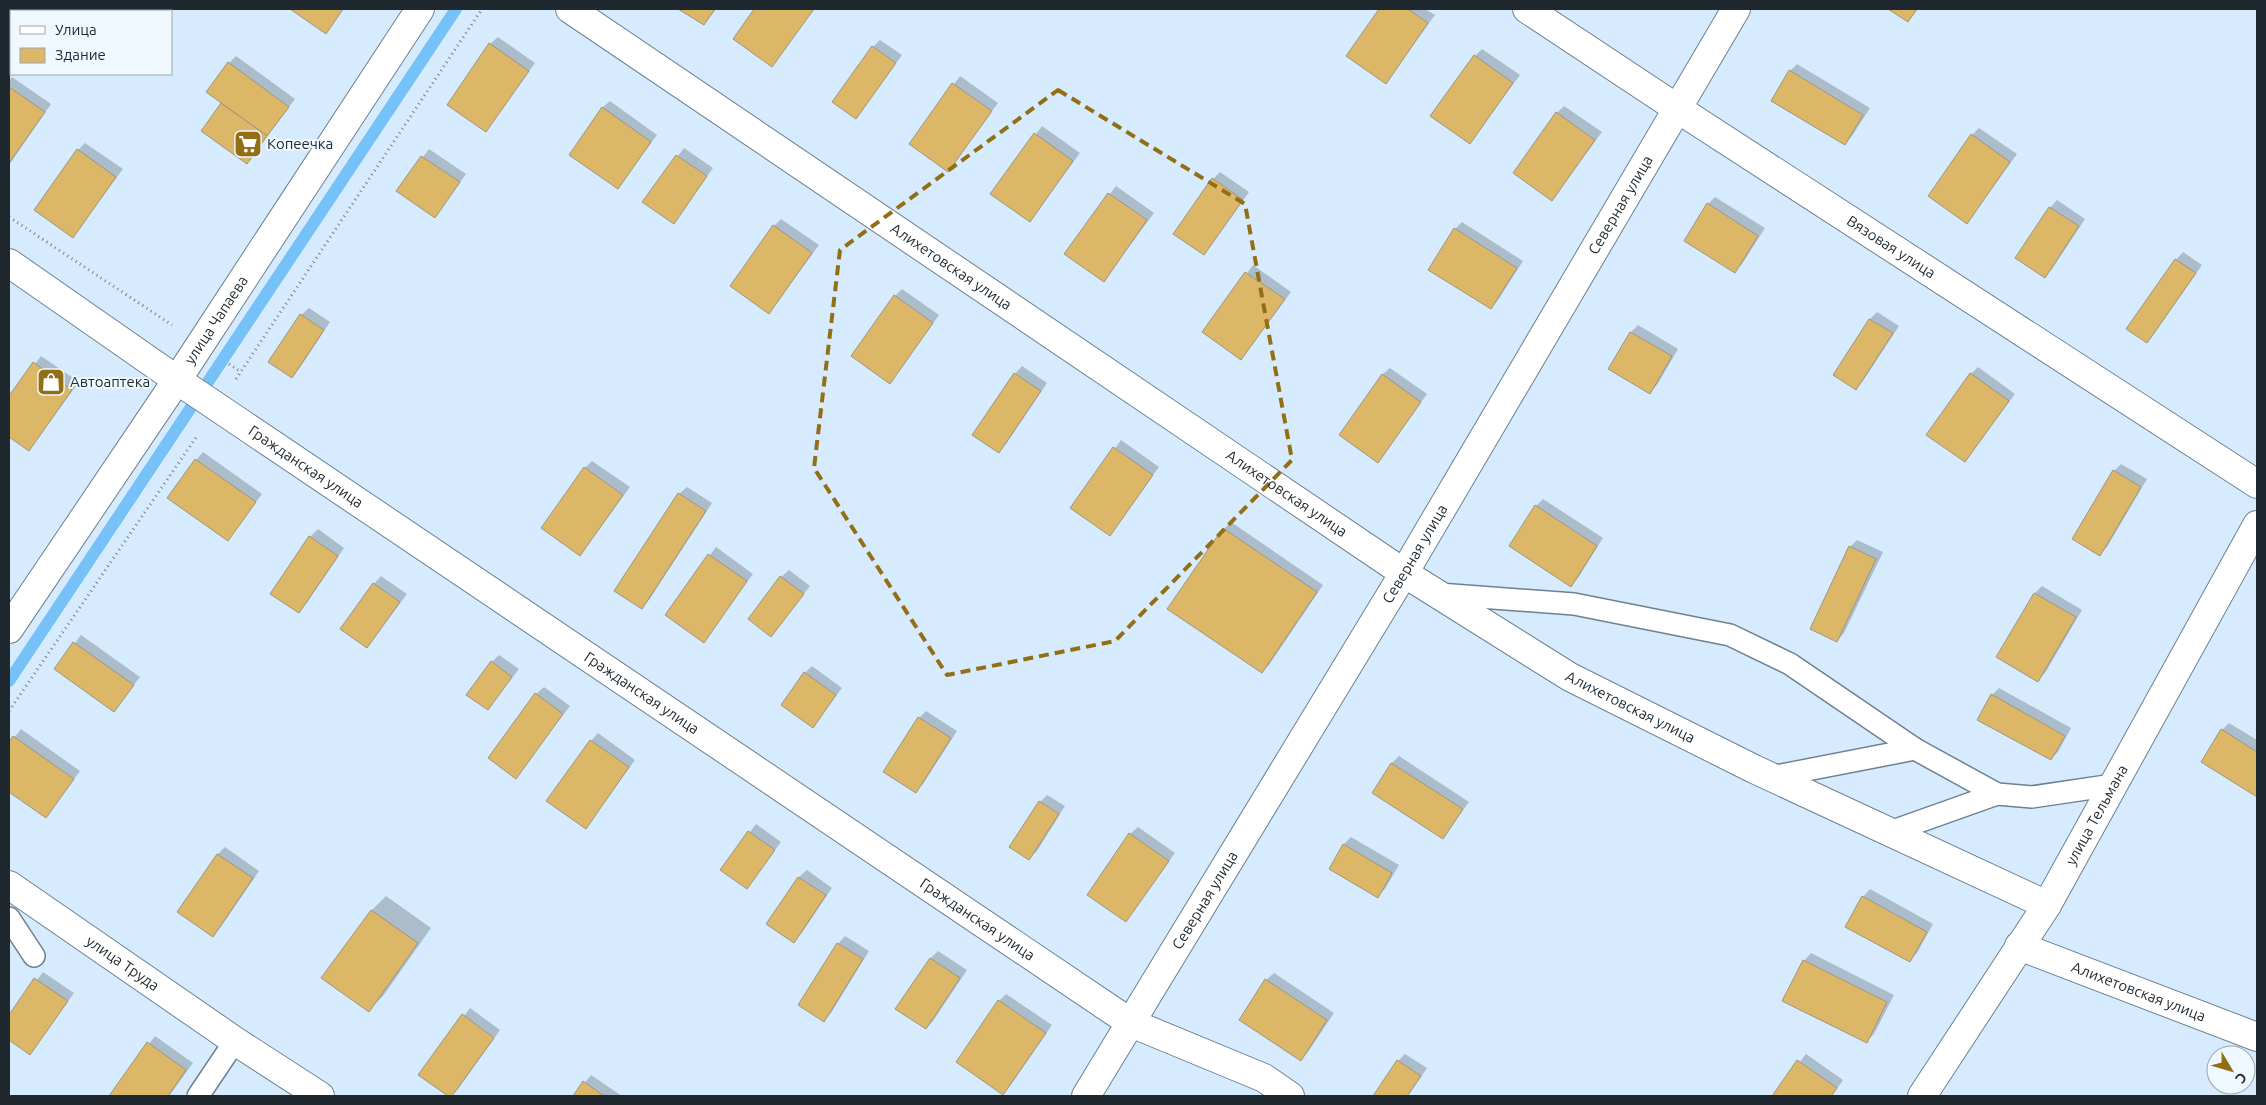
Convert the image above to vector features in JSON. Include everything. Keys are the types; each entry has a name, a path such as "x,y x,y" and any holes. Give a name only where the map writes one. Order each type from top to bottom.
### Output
{"street":[{"name":"улица Чапаева","path":"9,629 177,380 420,9"},
{"name":"Алихетовская улица","path":"570,9 1404,573 1570,677 1771,777 2047,905"},
{"name":"Вязовая улица","path":"1527,9 2257,484"},
{"name":"Северная улица","path":"1086,1096 1404,573 1736,9"},
{"name":"Гражданская улица","path":"9,263 177,380 1131,1023 1264,1078 1290,1096"},
{"name":"улица Тельмана","path":"1922,1096 2047,905 2257,526"},
{"name":"улица Труда","path":"9,885 235,1041 320,1096"},
{"name":"Алихетовская улица","path":"2019,946 2257,1037"}],"lane":[{"path":"1436,593 1574,604 1730,635 1790,664 1915,749 1998,794 2032,797 2113,785"},
{"path":"1771,777 1915,749"},
{"path":"1890,832 1998,794"},
{"path":"9,918 34,956"},
{"path":"198,1096 235,1041"}],"path":[{"path":"9,712 241,372 482,9"},
{"path":"9,217 241,372"}],"highlighted area":[{"path":"1058,90 1245,204 1292,460 1115,641 947,675 814,468 840,250"}],"building":[{"path":"290,9 343,9 326,34"},
{"path":"678,9 715,9 704,25"},
{"path":"754,9 814,9 772,67 733,39"},
{"path":"1379,9 1408,9 1428,23 1386,84 1346,56"},
{"path":"1888,9 1917,9 1908,22"},
{"path":"489,43 529,71 486,132 447,105"},
{"path":"872,46 896,63 856,119 832,102"},
{"path":"1474,55 1513,83 1470,144 1430,116"},
{"path":"228,62 289,107 267,136 206,92"},
{"path":"1789,70 1863,115 1845,145 1771,101"},
{"path":"952,83 992,111 948,172 909,144"},
{"path":"9,87 45,112 9,163"},
{"path":"221,103 267,136 247,164 201,131"},
{"path":"602,107 651,142 618,189 569,155"},
{"path":"1556,112 1595,140 1552,201 1513,173"},
{"path":"1034,133 1073,161 1030,222 990,194"},
{"path":"1971,134 2010,162 1967,224 1928,196"},
{"path":"77,149 116,177 73,238 34,210"},
{"path":"676,155 707,176 674,224 642,202"},
{"path":"421,156 460,182 435,218 396,191"},
{"path":"1212,178 1243,200 1204,255 1173,234"},
{"path":"1108,193 1147,220 1104,282 1064,254"},
{"path":"1707,203 1758,236 1735,273 1684,241"},
{"path":"2049,207 2079,226 2045,278 2015,258"},
{"path":"773,225 812,253 769,314 730,286"},
{"path":"1454,228 1517,268 1491,309 1428,270"},
{"path":"2175,259 2196,273 2147,343 2126,329"},
{"path":"1245,272 1285,299 1241,360 1202,332"},
{"path":"894,295 933,323 890,384 851,356"},
{"path":"300,314 324,330 292,378 268,362"},
{"path":"1869,319 1893,333 1856,390 1833,375"},
{"path":"1630,332 1672,356 1650,394 1608,369"},
{"path":"33,362 72,390 29,451 9,437 9,396"},
{"path":"1014,373 1041,391 999,453 972,435"},
{"path":"1970,373 2009,401 1965,462 1926,435"},
{"path":"1382,374 1421,402 1378,463 1339,435"},
{"path":"1113,447 1153,475 1110,536 1070,508"},
{"path":"195,459 256,502 228,541 167,498"},
{"path":"584,467 623,495 580,556 541,528"},
{"path":"2113,470 2141,487 2100,556 2072,539"},
{"path":"678,493 706,511 642,609 614,591"},
{"path":"1535,505 1597,546 1571,587 1509,546"},
{"path":"1223,528 1317,592 1262,673 1167,609"},
{"path":"309,536 338,556 299,613 270,594"},
{"path":"1849,546 1876,559 1837,642 1810,629"},
{"path":"708,554 747,581 704,643 665,615"},
{"path":"780,576 804,594 771,637 748,619"},
{"path":"373,583 400,602 367,648 340,629"},
{"path":"2034,593 2076,617 2038,682 1996,657"},
{"path":"73,642 134,685 114,712 54,669"},
{"path":"491,661 512,677 488,710 466,695"},
{"path":"804,672 836,695 813,728 781,705"},
{"path":"535,693 563,714 516,779 488,758"},
{"path":"1991,694 2065,736 2051,760 1977,720"},
{"path":"918,717 951,738 916,793 883,772"},
{"path":"2221,729 2257,752 2257,797 2201,762"},
{"path":"13,736 74,779 46,818 9,792 9,742"},
{"path":"590,740 629,767 586,829 546,801"},
{"path":"1391,763 1463,809 1443,839 1372,793"},
{"path":"1039,801 1059,814 1029,860 1009,847"},
{"path":"748,831 775,850 747,889 720,870"},
{"path":"1129,833 1169,861 1126,922 1087,895"},
{"path":"1343,844 1392,873 1378,898 1329,869"},
{"path":"217,854 253,878 213,937 177,912"},
{"path":"798,877 826,895 794,943 766,924"},
{"path":"1862,896 1927,932 1910,962 1845,927"},
{"path":"371,910 418,943 369,1012 321,978"},
{"path":"837,943 863,959 824,1022 798,1005"},
{"path":"930,958 960,978 926,1029 895,1009"},
{"path":"1803,960 1887,1002 1867,1043 1782,1001"},
{"path":"34,978 68,1001 30,1055 9,1040 9,1015"},
{"path":"1265,979 1327,1020 1301,1061 1239,1020"},
{"path":"998,1000 1046,1033 1003,1095 956,1062"},
{"path":"462,1014 494,1038 452,1096 448,1096 418,1075"},
{"path":"147,1042 186,1070 168,1096 109,1096"},
{"path":"1397,1060 1421,1076 1407,1096 1373,1096"},
{"path":"1797,1060 1837,1088 1831,1096 1772,1096"},
{"path":"583,1081 604,1096 573,1096"}],"waterway":[{"path":"9,681 456,9"}],"place":[{"name":"Копеечка","path":"248,144"},
{"name":"Автоаптека","path":"51,382"}]}
